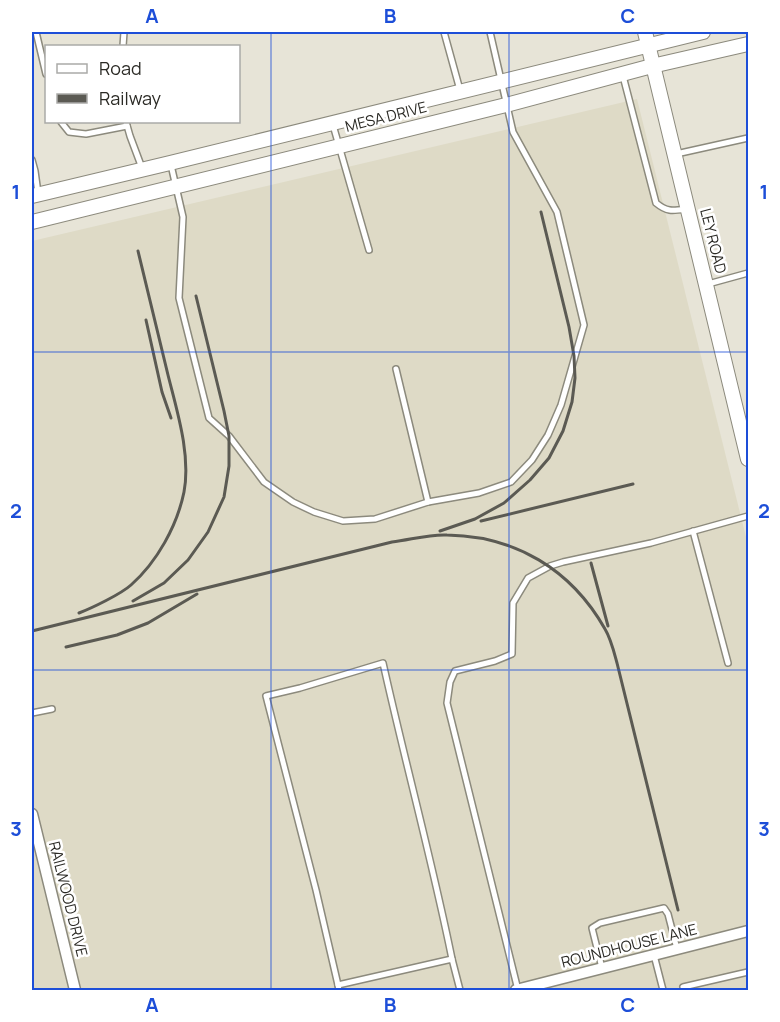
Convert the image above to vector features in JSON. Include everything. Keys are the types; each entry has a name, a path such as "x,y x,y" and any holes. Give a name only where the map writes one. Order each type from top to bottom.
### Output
{"main road":[{"name":"MESA DRIVE","path":"35,195 502,82 646,38 702,32"},
{"name":"LEY ROAD","path":"646,38 748,459"},
{"name":"MESA DRIVE","path":"37,221 506,105 652,66 748,44"},
{"path":"35,195 37,221"}],"street":[{"name":"RAILWOOD DRIVE","path":"32,814 36,853 75,990"},
{"name":"ROUNDHOUSE LANE","path":"517,990 543,987 602,968 748,931"}],"lane":[{"path":"36,32 45,70"},
{"path":"444,32 460,91"},
{"path":"170,163 183,217 179,298 209,418 228,436 264,482 294,502 315,512 344,521 375,519 428,502 479,493 511,482 532,460 548,435 561,405 584,325 557,212 513,132 490,32"},
{"path":"622,74 656,203 664,210 688,209"},
{"path":"62,123 69,132 86,134 127,124 142,170"},
{"path":"332,123 369,250"},
{"path":"674,154 748,138"},
{"path":"32,160 35,195"},
{"path":"706,284 748,273"},
{"path":"396,369 428,502"},
{"path":"517,990 447,703 450,682 455,671 513,654 513,603 528,578 550,566 651,543 748,516"},
{"path":"693,531 728,663"},
{"path":"452,959 339,988 266,696 383,663 460,990"},
{"path":"32,713 52,709"},
{"path":"602,968 592,928 600,923 664,908 668,914 677,949"},
{"path":"654,955 663,990"},
{"path":"684,990 683,987 748,972"}],"shaded area":[{"path":"637,99 748,545 748,990 32,990 32,241"}],"railway":[{"path":"440,531 475,519 504,503 530,480 549,458 563,431 572,402 575,378 574,356 541,212"},
{"path":"79,613 131,585 149,566 165,543 184,492 186,463 182,433 138,251"},
{"path":"133,601 164,583 188,560 208,532 224,497 229,466 229,436 196,296"},
{"path":"146,320 162,392 171,418"},
{"path":"481,521 633,484"},
{"path":"32,631 419,537 440,535 472,537 518,549 558,573 576,589 609,637 678,910"},
{"path":"591,563 608,626"},
{"path":"66,647 117,635 148,623 197,594"}]}
